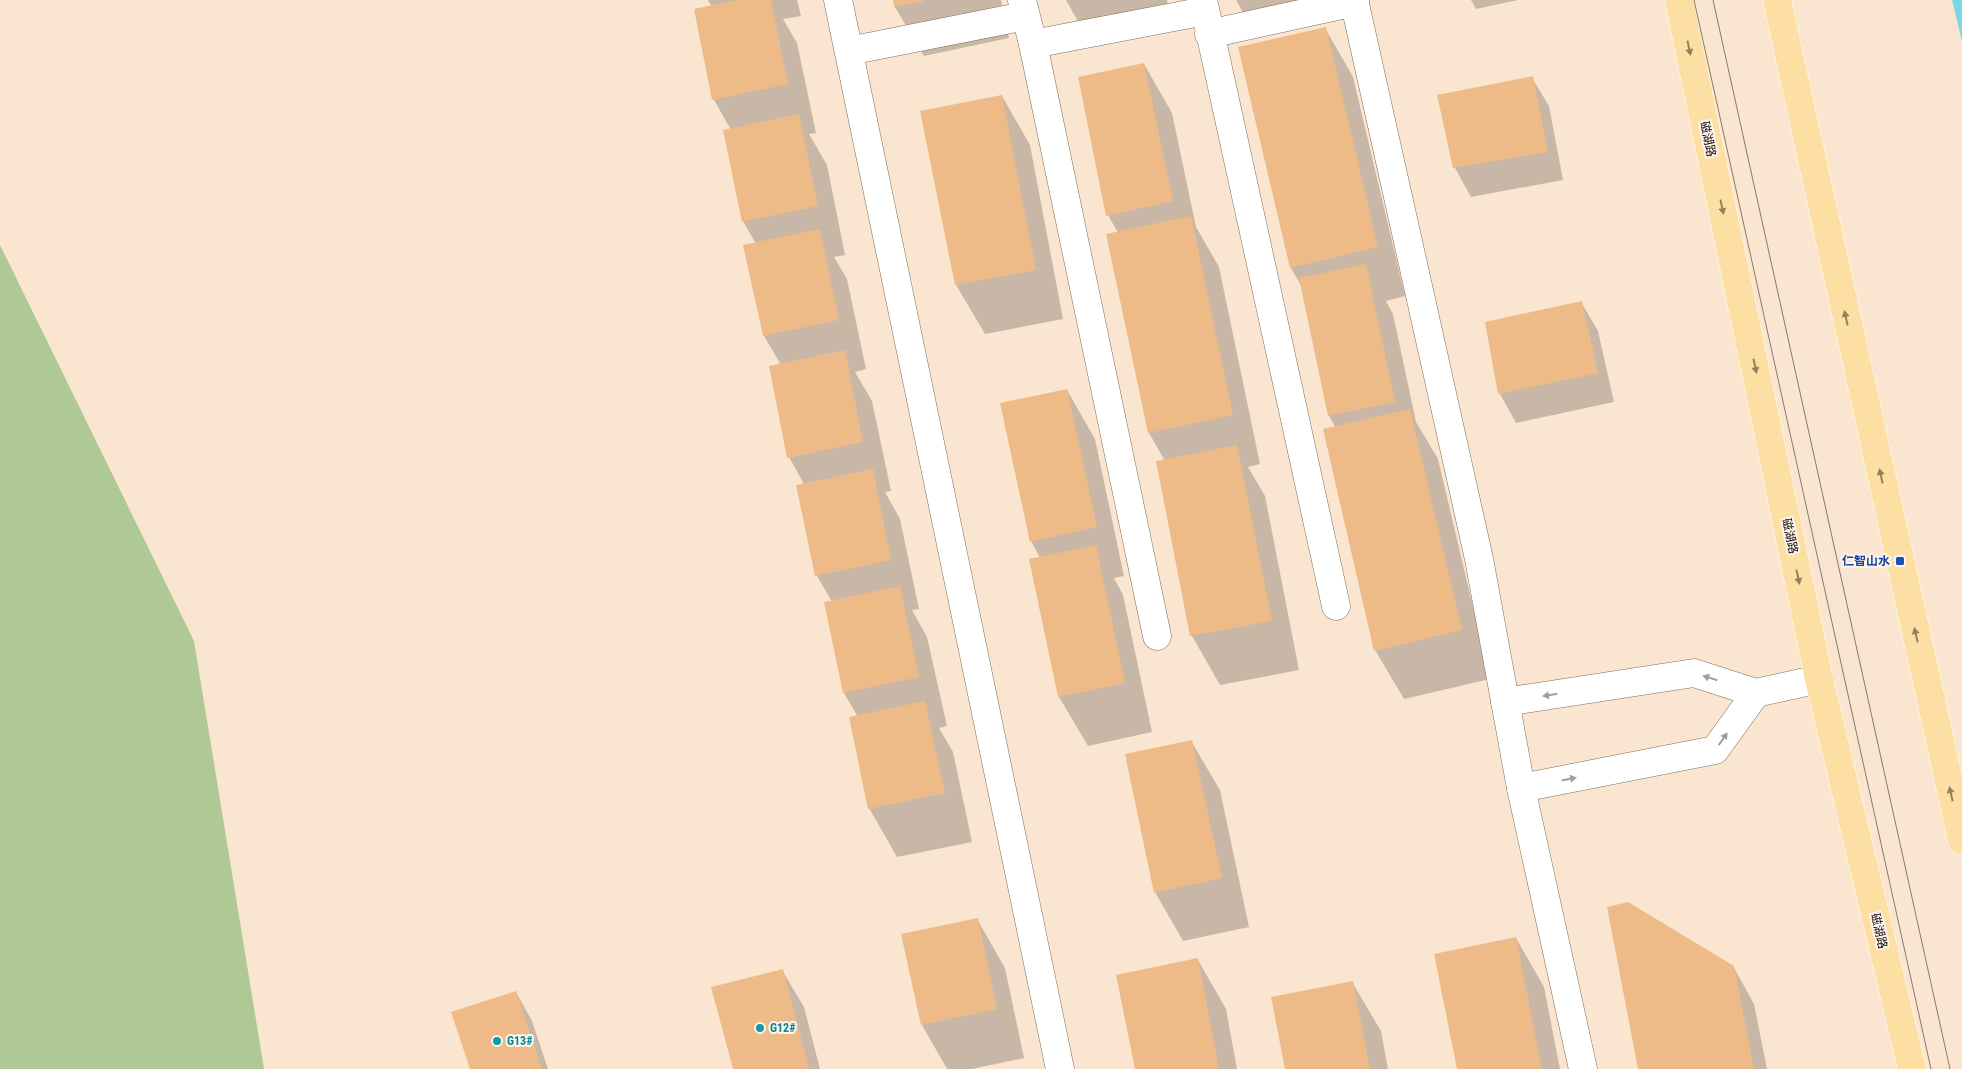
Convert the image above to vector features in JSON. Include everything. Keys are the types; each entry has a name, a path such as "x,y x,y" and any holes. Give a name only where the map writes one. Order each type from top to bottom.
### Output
{"main road":[{"name":"磁湖路","path":"1679,0 1819,679 1912,1069"},
{"path":"1777,0 1962,841"}],"street":[{"path":"838,0 1060,1069"},
{"path":"1033,44 1206,15 1355,1 1479,559 1522,788 1583,1069"},
{"path":"849,51 1023,8 1033,44 1158,636"},
{"path":"1206,15 1336,606"},
{"path":"1506,702 1694,672 1756,693 1819,679"},
{"path":"1522,788 1715,750 1756,693"}],"green space":[{"path":"0,245 194,641 264,1069 0,1069"}],"water":[{"path":"1952,0 1962,0 1962,41"}],"building":[{"path":"737,0 771,0 788,84 712,100 694,9"},
{"path":"893,0 923,0 924,1 894,7"},
{"path":"1326,27 1378,247 1290,268 1238,47"},
{"path":"1144,63 1173,201 1106,216 1078,77"},
{"path":"1533,76 1548,152 1453,168 1437,95"},
{"path":"1002,95 1036,270 955,285 920,111"},
{"path":"799,114 818,206 742,222 723,130"},
{"path":"1191,216 1233,415 1148,433 1106,234"},
{"path":"820,229 839,320 763,336 743,245"},
{"path":"1366,264 1395,402 1328,416 1299,278"},
{"path":"1582,301 1598,373 1498,394 1485,322"},
{"path":"845,350 863,442 787,458 769,366"},
{"path":"1067,389 1097,527 1030,542 1000,403"},
{"path":"1410,409 1462,630 1374,651 1323,429"},
{"path":"1237,445 1272,621 1190,636 1156,461"},
{"path":"873,469 891,560 815,576 796,485"},
{"path":"1096,545 1125,683 1058,697 1029,559"},
{"path":"900,586 919,677 843,693 824,602"},
{"path":"925,701 945,793 868,809 849,717"},
{"path":"1192,740 1222,878 1154,893 1125,754"},
{"path":"1628,902 1734,966 1754,1069 1638,1069 1607,907"},
{"path":"978,918 997,1009 921,1025 901,934"},
{"path":"1516,937 1542,1069 1457,1069 1434,954"},
{"path":"1198,958 1219,1069 1135,1069 1116,975"},
{"name":"G12#","path":"783,969 809,1069 733,1069 711,987"},
{"path":"1353,981 1370,1069 1285,1069 1271,997"},
{"name":"G13#","path":"516,991 542,1069 470,1069 451,1012"}],"tram line":[{"path":"1694,0 1931,1069"},
{"path":"1713,0 1950,1069"}],"place":[{"name":"仁智山水","path":"1900,561"},
{"name":"G12#","path":"760,1028"},
{"name":"G13#","path":"497,1041"}]}
